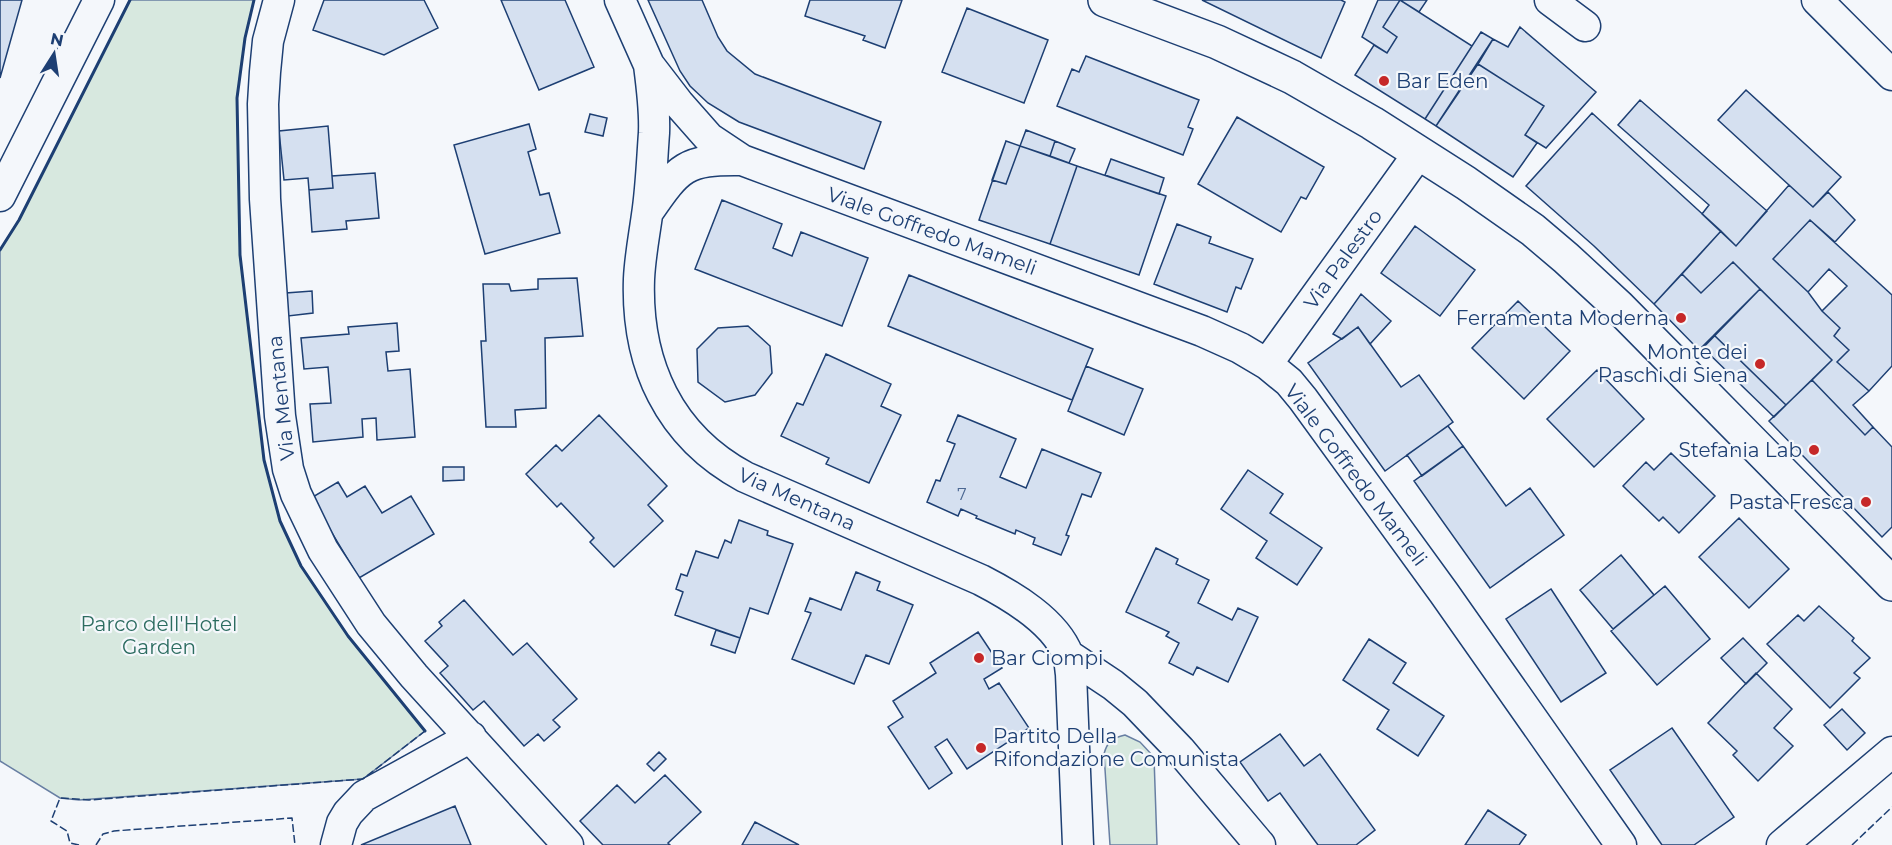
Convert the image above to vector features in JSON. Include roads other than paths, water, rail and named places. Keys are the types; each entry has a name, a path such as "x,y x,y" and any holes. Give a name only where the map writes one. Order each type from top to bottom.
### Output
{"main road":[{"path":"1105,0 1188,31 1268,66 1351,110 1533,230 1579,269 1687,375 1892,584"}],"street":[{"path":"0,196 99,0"},
{"name":"Via Mentana","path":"279,0 268,42 265,72 265,199 279,393 288,469 307,521 348,593 371,624 414,676 568,845"},
{"name":"Viale Goffredo Mameli","path":"621,0 649,65 702,130 721,147 742,160 1202,331 1240,348 1267,364 1289,382 1444,593 1621,845"},
{"path":"1550,0 1585,26"},
{"path":"1816,0 1892,75"},
{"name":"Via Mentana","path":"649,65 654,123 639,282 646,353 662,393 675,415 694,439 717,460 745,477 1001,591 1018,601 1045,623 1058,638 1068,655 1071,674 1078,845"},
{"name":"Via Palestro","path":"1267,364 1419,153"},
{"name":"Viale Goffredo Mameli","path":"647,214 676,173 687,166 708,160 742,160"},
{"path":"1068,655 1113,685 1135,703 1187,758 1260,845"},
{"path":"336,845 342,823 364,796 471,737"},
{"path":"1782,845 1892,752"}],"place":[{"name":"Bar Eden","path":"1384,81"},
{"name":"Ferramenta Moderna","path":"1681,318"},
{"name":"Monte dei Paschi di Siena","path":"1760,364"},
{"name":"Stefania Lab","path":"1814,450"},
{"name":"Pasta Fresca","path":"1866,502"},
{"name":"Bar Ciompi","path":"979,658"},
{"name":"Partito Della Rifondazione Comunista","path":"981,748"}],"park label":[{"name":"Parco dell'Hotel Garden","path":"159,636"}]}
